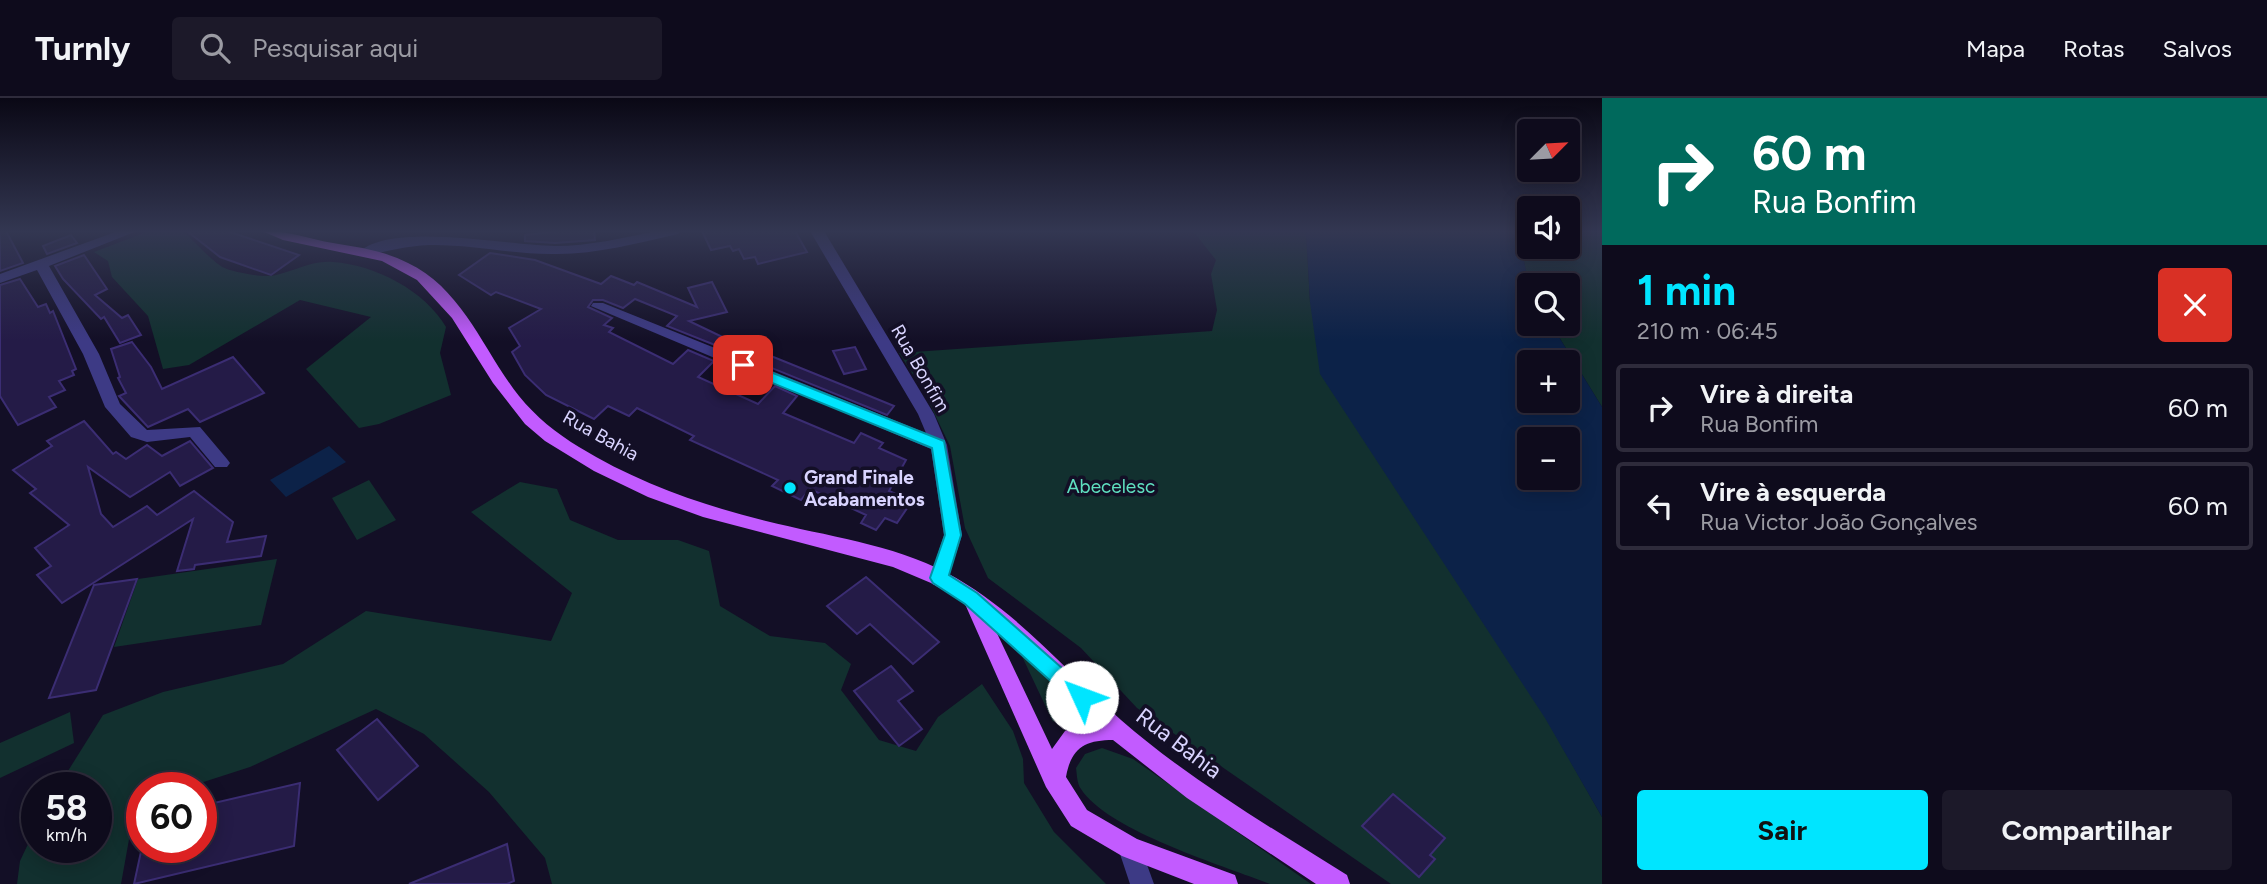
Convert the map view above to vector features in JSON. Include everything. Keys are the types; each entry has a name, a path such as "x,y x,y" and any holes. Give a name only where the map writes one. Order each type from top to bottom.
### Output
{"main road":[{"name":"Rua Bahia","path":"406,268 422,277 455,312 516,405 551,437 664,496 712,514 878,554 939,578 971,598 1117,730 1212,802 1338,884"},
{"path":"971,598 1054,779 1079,818 1130,848 1226,884"},
{"path":"1054,779 1062,747 1077,734 1096,729 1117,730"}],"street":[{"path":"0,279 31,268"},
{"path":"43,268 91,354 113,407 137,433 147,436 194,431 221,463"},
{"name":"Rua Bonfim","path":"839,268 926,414 939,444 953,535 939,578"},
{"path":"598,306 939,444"},
{"path":"1130,848 1142,884"}],"green space":[{"path":"110,268 224,268 271,276 300,268 366,268 412,291 426,302 446,327 440,353 451,395 379,424 359,428 306,369 371,317 300,300 189,365 163,369 148,316 112,277"},
{"name":"Abecelesc","path":"1213,268 1308,268 1310,302 1602,817 1602,884 1391,884 1137,708 1081,648 988,578 965,528 950,446 923,390 899,353 1212,331 1217,310 1211,274"},
{"path":"1525,268 1602,268 1602,407 1580,371 1580,350 1567,350 1558,336 1580,336 1580,273 1526,273"},
{"path":"369,480 396,520 357,540 332,498"},
{"path":"520,482 557,489 570,520 618,540 678,540 709,551 720,606 770,636 825,643 851,664 841,690 879,740 916,751 938,717 982,684 1013,731 1023,759 1024,783 1054,832 1106,884 552,884 545,858 489,792 424,734 376,709 250,767 217,778 217,772 126,772 126,856 121,884 17,884 21,859 21,863 112,863 112,772 67,772 103,715 163,692 283,664 366,611 551,641 572,593 471,512"},
{"path":"277,559 261,625 114,647 138,579"},
{"path":"1020,652 1081,709 1058,716 1053,722"},
{"path":"70,712 74,743 0,778 0,743"},
{"path":"1102,748 1133,759 1311,884 1270,884 1160,842 1112,817 1081,789 1077,779 1076,768 1085,754"}],"water":[{"path":"1308,268 1525,268 1526,273 1517,273 1517,336 1558,336 1567,350 1517,350 1517,413 1580,413 1580,371 1602,407 1602,817 1545,718 1320,374"},
{"path":"329,446 346,462 286,497 270,480"}],"building":[{"path":"56,268 93,268 107,289 95,295 122,318 128,315 141,335 120,343 104,317 101,319 63,279"},
{"path":"250,268 281,268 271,275"},
{"path":"469,268 556,268 601,284 611,276 634,285 637,282 697,307 688,288 712,282 727,312 689,321 733,342 725,349 667,326 677,316 635,299 623,308 603,300 593,300 588,307 612,318 604,325 613,328 609,332 673,364 688,350 714,361 698,377 758,404 775,386 797,396 783,413 854,443 861,433 883,443 879,448 906,460 889,491 912,501 897,523 885,518 876,530 861,523 866,515 810,489 801,500 772,486 778,480 690,440 694,436 637,408 629,416 608,406 594,419 546,395 525,375 512,352 520,346 509,328 541,309 496,292 491,295 459,275"},
{"path":"20,279 38,307 46,304 50,313 53,311 76,369 72,371 74,375 59,381 65,390 49,397 56,407 18,425 0,396 0,285"},
{"path":"132,342 151,367 162,389 233,357 264,393 200,422 188,409 148,427 119,396 126,393 118,378 120,377 111,349"},
{"path":"855,347 866,369 844,374 833,351"},
{"path":"761,352 894,406 887,415 757,362"},
{"path":"84,421 113,454 116,452 126,459 147,445 162,456 190,441 213,468 180,486 170,472 130,497 88,467 101,514 113,527 147,506 157,515 194,491 233,522 227,542 266,536 261,556 195,565 194,569 177,571 193,519 62,603 37,575 51,566 35,548 69,525 30,493 36,489 13,470 52,446 47,441"},
{"path":"866,577 939,642 913,664 870,624 857,634 827,606"},
{"path":"137,579 96,690 49,698 94,585"},
{"path":"891,666 913,691 898,701 922,729 899,746 854,691"},
{"path":"377,719 418,766 378,800 337,750"},
{"path":"300,783 294,846 134,884 139,863 217,863 217,802"},
{"path":"1393,794 1445,838 1430,855 1435,859 1419,877 1362,826"},
{"path":"507,844 514,881 507,884 409,884"}],"place":[{"name":"Grand Finale Acabamentos","path":"790,488"}],"route":[{"path":"743,365 939,444 953,535 939,578 971,598 1082,697"}]}
